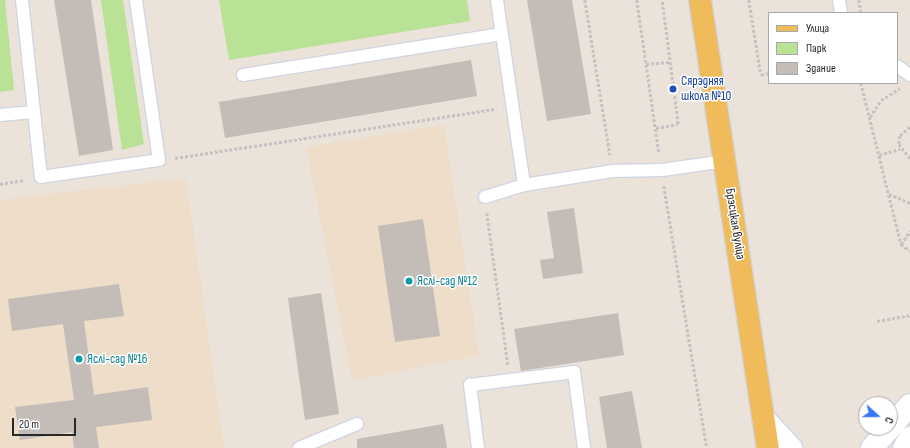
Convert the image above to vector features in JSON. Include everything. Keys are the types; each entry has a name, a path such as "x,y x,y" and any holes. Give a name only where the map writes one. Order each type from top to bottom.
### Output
{"main road":[{"name":"Брэсцкая вуліца","path":"700,0 768,448"},
{"path":"872,448 910,405"},
{"path":"764,419 791,448"},
{"path":"904,448 910,438"}],"lane":[{"path":"22,0 41,177 159,160 136,0"},
{"path":"497,0 524,185"},
{"path":"839,0 841,12"},
{"path":"243,75 502,34"},
{"path":"898,67 910,75"},
{"path":"0,115 34,112"},
{"path":"485,197 524,185 612,171 662,170 725,161"},
{"path":"478,448 470,385 574,372 584,448"},
{"path":"299,448 357,424"}],"path":[{"path":"585,0 612,171"},
{"path":"637,0 706,448"},
{"path":"656,128 678,124 662,0"},
{"path":"749,0 761,75 768,73"},
{"path":"859,0 861,12"},
{"path":"646,64 670,62"},
{"path":"861,84 901,244 910,251"},
{"path":"870,118 881,100 904,88"},
{"path":"159,160 512,106"},
{"path":"910,127 900,136 900,149 910,158"},
{"path":"879,155 900,149"},
{"path":"0,184 41,177"},
{"path":"888,193 910,204"},
{"path":"485,197 510,380"},
{"path":"901,244 910,231"},
{"path":"877,321 910,315"}],"shaded area":[{"path":"444,125 479,355 352,381 306,147"},
{"path":"186,178 224,448 0,448 0,200"}],"green space":[{"path":"0,0 5,0 14,90 0,92"},
{"path":"101,0 123,0 144,144 122,150"},
{"path":"219,0 467,0 470,21 229,60"}],"building":[{"path":"54,0 91,0 113,150 79,156"},
{"path":"527,0 572,0 591,114 547,121"},
{"path":"471,60 477,96 225,138 219,102"},
{"path":"574,208 583,273 543,279 540,260 554,258 547,212"},
{"name":"Яслі-сад №12","path":"423,219 440,336 395,342 378,226"},
{"name":"Яслі-сад №16","path":"119,284 124,316 84,321 94,395 148,387 152,420 96,427 99,448 74,448 72,432 20,440 15,407 74,400 63,324 12,331 8,299"},
{"path":"321,293 339,414 305,420 288,298"},
{"path":"618,313 624,355 521,371 514,329"},
{"path":"632,391 642,448 607,448 599,397"},
{"path":"443,424 447,448 357,448 357,439"}],"place":[{"name":"Сярэдняя школа №10","path":"673,89"},
{"name":"Яслі-сад №12","path":"409,281"},
{"name":"Яслі-сад №16","path":"79,359"}]}
